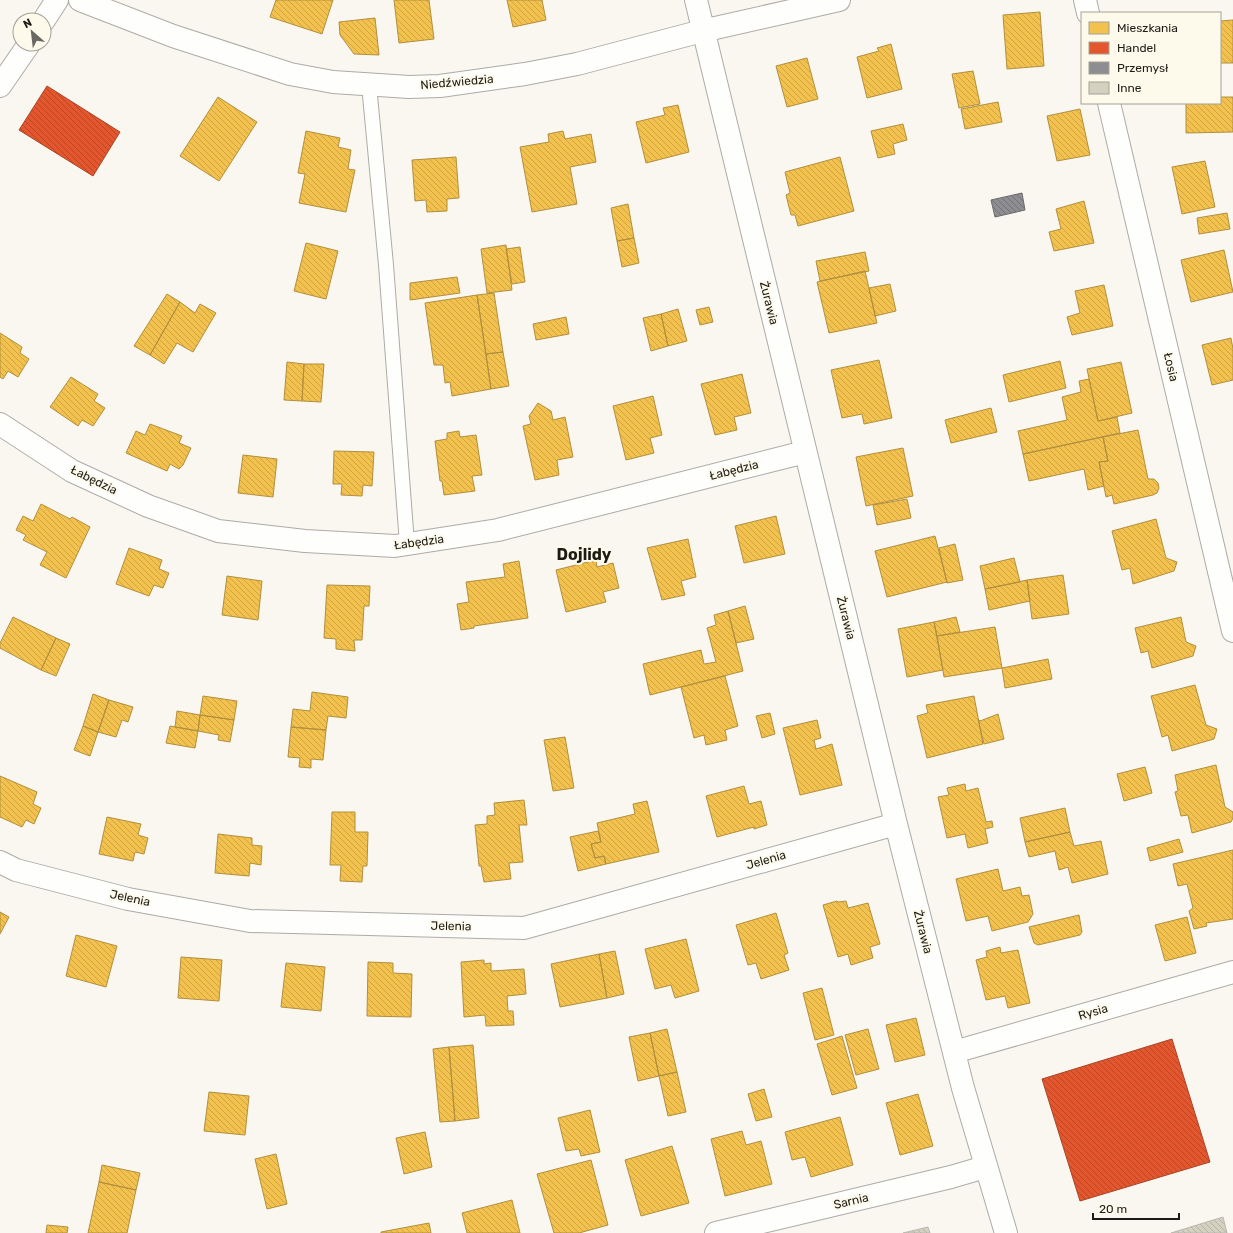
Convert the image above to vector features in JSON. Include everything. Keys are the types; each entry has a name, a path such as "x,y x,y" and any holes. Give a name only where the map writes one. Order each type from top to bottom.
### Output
{"street":[{"path":"49,12 57,0"},
{"name":"Niedźwiedzia","path":"80,0 173,36 290,74 333,82 369,85 440,86 525,74 577,64 702,31 839,0"},
{"name":"Żurawia","path":"696,0 702,31 896,824 954,1052 985,1167 1006,1233"},
{"path":"1085,0 1088,12"},
{"path":"0,86 23,52"},
{"name":"Łosia","path":"1109,104 1233,631"},
{"name":"Łabędzia","path":"0,424 72,471 148,506 218,531 305,541 395,546 498,530 805,452"},
{"name":"Jelenia","path":"0,862 16,870 128,899 250,921 524,928 896,824"},
{"name":"Rysia","path":"954,1052 1233,972"},
{"name":"Sarnia","path":"716,1233 951,1177 985,1167"}],"lane":[{"path":"369,85 386,265 407,544"}],"building: Mieszkania":[{"path":"276,0 333,0 322,34 270,17"},
{"path":"394,0 429,0 434,39 399,43"},
{"path":"507,0 542,0 546,20 513,27"},
{"path":"1040,12 1044,66 1007,69 1003,15"},
{"path":"375,18 379,55 354,54 340,35 339,22"},
{"path":"1233,20 1233,63 1221,63 1221,21"},
{"path":"891,44 902,89 867,98 857,57 879,51 877,48"},
{"path":"807,58 818,99 787,107 776,66"},
{"path":"973,71 980,104 959,108 952,74"},
{"path":"218,97 257,122 219,181 180,156"},
{"path":"1221,97 1233,97 1233,132 1186,133 1186,104 1221,104"},
{"path":"998,102 1002,122 965,129 961,109"},
{"path":"678,105 689,152 646,163 636,122 665,115 663,108"},
{"path":"1080,109 1090,155 1057,161 1047,116"},
{"path":"903,124 907,140 893,144 895,154 878,158 871,131"},
{"path":"306,131 340,138 338,147 351,150 348,169 355,170 346,212 299,203 305,174 298,173"},
{"path":"563,131 565,139 591,134 596,162 570,167 577,204 532,212 520,147 549,142 548,134"},
{"path":"456,157 459,198 447,199 447,211 427,212 426,200 415,201 412,160"},
{"path":"840,157 854,211 798,226 795,215 791,215 786,195 790,193 785,172"},
{"path":"1205,161 1215,207 1182,214 1172,167"},
{"path":"1084,201 1094,243 1054,251 1049,232 1061,229 1056,209"},
{"path":"628,204 634,238 617,241 611,208"},
{"path":"1227,213 1230,229 1199,234 1197,218"},
{"path":"634,238 639,263 622,267 617,241"},
{"path":"306,243 338,251 326,299 294,291"},
{"path":"506,245 512,290 487,293 481,249"},
{"path":"520,247 525,282 512,284 506,249"},
{"path":"1224,250 1233,292 1191,302 1181,260"},
{"path":"865,252 869,271 820,281 816,261"},
{"path":"865,271 877,323 829,333 817,282"},
{"path":"457,277 460,293 410,300 410,283"},
{"path":"890,284 896,311 875,316 869,288"},
{"path":"1104,285 1113,326 1072,335 1067,317 1080,313 1075,291"},
{"path":"494,293 503,352 486,354 477,295"},
{"path":"167,294 180,302 150,355 134,346"},
{"path":"477,295 491,389 452,396 450,382 445,383 443,365 434,365 425,303"},
{"path":"180,302 195,313 200,304 216,313 193,352 177,343 164,364 150,355"},
{"path":"709,307 713,322 700,325 696,310"},
{"path":"678,309 687,341 668,346 661,314"},
{"path":"661,314 668,346 651,351 643,318"},
{"path":"566,317 569,334 536,340 533,324"},
{"path":"0,333 22,347 20,353 29,359 18,377 8,371 3,379 0,377"},
{"path":"1231,338 1233,349 1233,380 1212,385 1202,345"},
{"path":"503,352 509,386 491,389 486,354"},
{"path":"879,360 892,418 864,424 862,414 842,418 831,370"},
{"path":"1060,361 1066,388 1009,402 1003,375"},
{"path":"287,362 304,364 302,401 284,400"},
{"path":"1121,362 1132,413 1098,421 1087,369"},
{"path":"304,364 324,364 321,402 302,401"},
{"path":"742,374 751,413 734,417 737,430 715,435 701,384"},
{"path":"71,377 98,394 94,401 105,408 93,426 82,420 78,426 50,407"},
{"path":"1089,379 1098,421 1117,417 1120,433 1023,454 1018,431 1067,420 1062,397 1081,392 1079,381"},
{"path":"653,396 662,435 650,438 654,453 626,460 613,406"},
{"path":"538,403 551,411 553,420 565,417 573,457 557,460 559,475 535,480 523,426 531,424 529,416"},
{"path":"991,408 997,432 951,443 945,420"},
{"path":"150,424 182,436 179,443 191,448 183,465 179,469 170,464 167,471 126,453 136,431 145,435"},
{"path":"1138,430 1148,479 1154,479 1158,483 1159,488 1157,493 1153,495 1114,504 1112,495 1106,497 1099,462 1108,461 1103,437"},
{"path":"459,431 460,437 476,435 482,475 472,476 475,491 444,495 442,481 440,481 435,441 447,439 447,433"},
{"path":"1103,437 1108,461 1099,462 1104,486 1088,490 1084,469 1029,481 1023,454"},
{"path":"903,448 913,496 866,506 856,457"},
{"path":"334,451 374,452 372,486 363,485 362,496 341,495 342,484 333,484"},
{"path":"243,455 277,459 273,497 238,493"},
{"path":"907,499 911,518 877,525 873,505"},
{"path":"41,504 70,519 72,517 90,527 66,578 40,565 47,552 23,540 26,535 16,530 23,516 33,521"},
{"path":"776,516 785,554 744,563 735,526"},
{"path":"1156,519 1166,558 1177,562 1174,571 1133,584 1130,568 1122,570 1112,531"},
{"path":"935,536 947,582 887,597 875,551"},
{"path":"688,539 696,577 681,581 685,595 662,600 647,548"},
{"path":"955,544 963,580 947,583 939,548"},
{"path":"129,548 162,560 159,569 169,573 163,588 154,585 149,596 116,584"},
{"path":"1014,558 1020,582 985,589 980,566"},
{"path":"596,560 597,567 613,563 619,588 603,592 606,602 566,612 556,570"},
{"path":"519,561 528,618 474,626 474,628 461,630 457,604 469,602 466,582 505,577 503,564"},
{"path":"1063,575 1069,614 1032,619 1027,580"},
{"path":"227,576 262,581 258,620 222,615"},
{"path":"1027,580 1030,601 989,610 985,589"},
{"path":"327,585 370,586 369,606 364,606 362,640 354,640 355,651 336,649 336,639 324,638"},
{"path":"745,606 754,639 736,643 728,611"},
{"path":"728,611 743,671 650,695 643,664 701,650 704,664 716,662 707,628 716,625 714,615"},
{"path":"13,617 56,638 41,670 0,648 0,643"},
{"path":"956,617 960,632 937,636 934,622"},
{"path":"1181,617 1186,642 1196,646 1193,656 1152,668 1148,651 1141,653 1135,628"},
{"path":"934,622 943,670 907,677 898,629"},
{"path":"995,627 1002,668 944,677 937,636"},
{"path":"56,638 70,644 56,676 41,670"},
{"path":"1048,659 1052,679 1005,688 1002,668"},
{"path":"725,676 738,726 725,730 727,740 706,745 704,735 694,738 681,687"},
{"path":"1195,685 1206,725 1217,729 1214,739 1172,751 1168,735 1162,737 1151,696"},
{"path":"312,692 348,697 346,718 328,716 326,730 291,727 293,709 310,711"},
{"path":"93,694 109,700 98,732 83,726"},
{"path":"203,696 237,701 234,720 200,715"},
{"path":"974,696 983,744 927,758 917,716 928,713 926,705"},
{"path":"109,700 133,707 128,722 122,720 116,737 98,732"},
{"path":"177,711 200,715 198,731 175,727"},
{"path":"770,713 775,734 762,738 756,716"},
{"path":"998,714 1004,739 984,744 978,719 980,721"},
{"path":"200,715 234,720 230,742 218,740 219,735 198,731"},
{"path":"817,720 821,738 814,740 816,749 832,744 842,785 800,795 783,728"},
{"path":"83,726 98,732 90,756 74,750"},
{"path":"170,726 198,731 195,748 166,743"},
{"path":"291,727 326,730 323,760 311,759 311,768 299,767 300,758 288,757"},
{"path":"565,737 574,788 553,791 544,740"},
{"path":"1216,765 1225,807 1233,812 1233,818 1231,822 1192,833 1188,815 1181,816 1175,792 1178,791 1175,775"},
{"path":"1145,767 1152,793 1124,801 1117,774"},
{"path":"0,776 37,792 33,804 41,808 34,824 26,820 22,827 0,817"},
{"path":"965,784 966,791 978,788 986,822 992,821 993,827 985,829 988,843 968,848 965,834 947,838 938,797 949,795 947,788"},
{"path":"744,786 749,804 761,801 767,825 717,837 706,796"},
{"path":"524,800 527,825 519,825 523,862 509,863 511,879 484,882 481,866 479,866 475,825 487,824 487,816 495,815 494,803"},
{"path":"647,801 659,852 606,864 604,856 595,858 591,844 601,842 597,823 635,814 633,804"},
{"path":"1065,808 1070,832 1025,842 1020,818"},
{"path":"332,812 355,812 355,832 368,832 367,866 363,866 362,882 340,881 341,865 330,865"},
{"path":"107,817 141,824 138,835 148,838 144,854 135,852 133,861 99,854"},
{"path":"598,831 601,842 591,844 595,858 604,856 606,864 578,871 570,837"},
{"path":"1070,832 1074,846 1101,841 1108,874 1072,883 1068,867 1059,870 1055,851 1029,857 1025,842"},
{"path":"218,834 252,838 252,845 262,846 261,865 250,863 249,876 215,873"},
{"path":"1179,839 1183,852 1150,861 1147,848"},
{"path":"1233,850 1233,919 1206,923 1207,926 1194,929 1189,911 1193,908 1187,884 1178,886 1173,864"},
{"path":"998,869 1003,891 1020,887 1022,896 1029,895 1033,914 1028,922 992,931 988,916 966,921 956,879"},
{"path":"837,901 846,901 848,908 868,903 880,944 870,947 873,958 851,965 848,954 838,957 823,905"},
{"path":"0,912 9,917 0,934"},
{"path":"776,913 788,953 784,955 789,970 761,979 756,963 748,965 736,925"},
{"path":"1079,915 1082,932 1080,935 1038,945 1034,943 1029,927"},
{"path":"1187,917 1196,953 1165,961 1155,925"},
{"path":"76,935 117,946 106,987 66,976"},
{"path":"686,939 699,991 675,998 671,985 655,989 645,949"},
{"path":"1000,947 1001,953 1018,950 1030,1003 1008,1008 1005,996 986,1000 976,960 987,957 986,951"},
{"path":"615,951 624,994 607,998 599,954"},
{"path":"599,954 607,998 560,1007 551,964"},
{"path":"181,957 222,960 219,1001 178,998"},
{"path":"484,960 484,964 491,963 491,971 524,969 526,994 507,996 508,1011 513,1011 514,1025 486,1026 485,1015 464,1017 461,962"},
{"path":"368,962 393,963 393,973 412,974 411,1017 367,1016"},
{"path":"286,963 325,967 321,1011 281,1007"},
{"path":"822,988 834,1035 815,1040 803,993"},
{"path":"916,1018 925,1055 895,1062 886,1025"},
{"path":"667,1029 677,1072 659,1076 650,1033"},
{"path":"868,1029 879,1069 856,1075 845,1035"},
{"path":"650,1033 659,1076 638,1081 629,1037"},
{"path":"842,1036 857,1088 832,1095 817,1044"},
{"path":"473,1045 479,1118 455,1121 449,1047"},
{"path":"449,1047 455,1121 440,1122 433,1049"},
{"path":"677,1072 686,1112 668,1116 659,1076"},
{"path":"764,1089 772,1117 756,1121 748,1094"},
{"path":"209,1092 249,1096 245,1135 204,1131"},
{"path":"918,1094 933,1146 900,1155 886,1103"},
{"path":"590,1110 600,1152 581,1156 579,1149 566,1151 558,1118"},
{"path":"840,1117 853,1165 811,1177 805,1157 792,1160 785,1132"},
{"path":"742,1131 746,1145 761,1141 772,1184 725,1196 711,1139"},
{"path":"425,1132 432,1167 404,1174 396,1138"},
{"path":"672,1146 689,1203 641,1216 625,1160"},
{"path":"276,1154 287,1204 267,1209 255,1159"},
{"path":"591,1160 608,1225 579,1233 554,1233 537,1174"},
{"path":"102,1165 140,1173 136,1190 99,1182"},
{"path":"99,1182 136,1190 127,1233 88,1233"},
{"path":"512,1200 520,1233 467,1233 462,1213"},
{"path":"429,1223 431,1233 381,1233 381,1232"},
{"path":"47,1225 68,1227 67,1233 46,1233"}],"building: Handel":[{"path":"47,86 120,132 93,176 19,130"},
{"path":"1172,1039 1210,1162 1080,1201 1042,1079"}],"building: Przemysł":[{"path":"1022,193 1025,210 995,217 991,200"}],"building: Inne":[{"path":"1223,1217 1227,1233 1171,1233"},
{"path":"928,1227 930,1233 903,1233"}],"district":[{"name":"Dojlidy","path":"584,554"}]}
